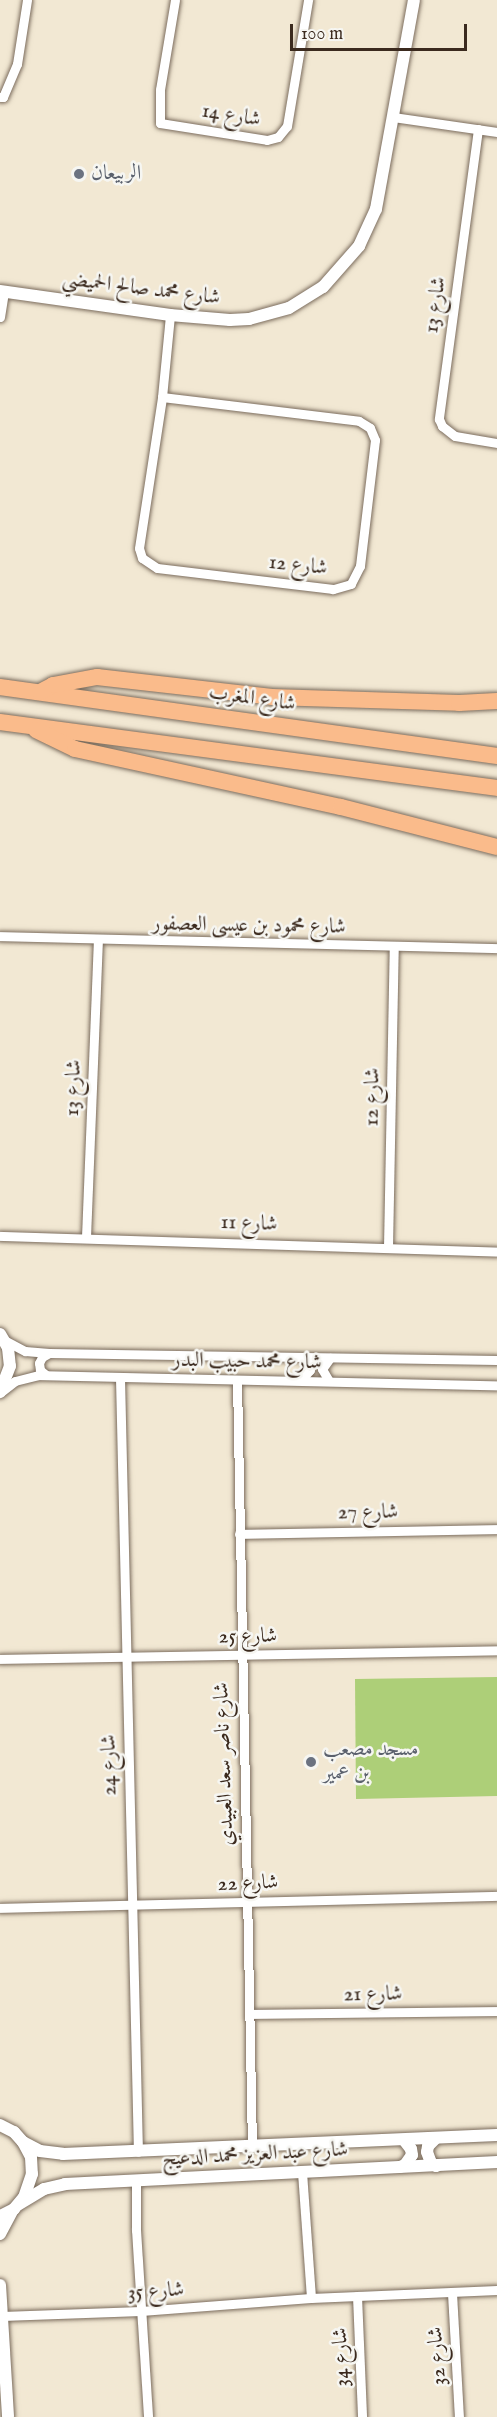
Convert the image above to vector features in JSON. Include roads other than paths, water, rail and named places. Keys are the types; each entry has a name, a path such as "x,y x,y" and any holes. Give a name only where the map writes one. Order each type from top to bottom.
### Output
{"highway":[{"path":"39,692 54,685 97,677 272,697 459,704 497,701"},
{"name":"شارع المغرب","path":"0,687 497,756"},
{"path":"0,722 497,788"},
{"path":"30,726 75,749 341,807 497,847"}],"street":[{"path":"0,96 3,97 16,64 27,0"},
{"name":"شارع 14","path":"175,0 160,90 160,123 267,140 278,137 287,126 308,0"},
{"name":"شارع محمد صالح الحميضي","path":"2,291 170,315 249,319 289,308 323,287 359,246 372,220 414,0"},
{"path":"393,117 497,132"},
{"name":"شارع 13","path":"478,129 439,419 441,426 455,436 497,443"},
{"path":"0,317 2,291"},
{"name":"شارع 12","path":"162,398 359,421 370,428 375,440 360,566 351,584 333,589 157,568 146,562 139,548 162,398 170,315"},
{"name":"شارع محمود بن عيسى العصفور","path":"0,936 497,948"},
{"name":"شارع 13","path":"86,1237 98,940"},
{"name":"شارع 12","path":"388,1247 394,947"},
{"name":"شارع 11","path":"0,1236 497,1252"},
{"path":"0,1392 10,1366 2,1337"},
{"name":"شارع محمد حبيب البدر","path":"2,1337 25,1351 49,1353 497,1360"},
{"path":"46,1375 40,1370 39,1363 42,1357 49,1353"},
{"path":"301,1380 310,1370 305,1357"},
{"path":"329,1381 322,1369 330,1358"},
{"name":"شارع محمد حبيب البدر","path":"0,1392 27,1376 46,1375 497,1384"},
{"name":"شارع 24","path":"120,1378 138,2152"},
{"name":"شارع ناصر سعد العبيدي","path":"237,1380 240,1655 252,2147"},
{"name":"شارع 27","path":"239,1534 497,1529"},
{"name":"شارع 25","path":"0,1659 497,1650"},
{"name":"شارع 22","path":"0,1908 497,1896"},
{"name":"شارع 21","path":"250,2014 497,2011"},
{"path":"0,2117 4,2127 23,2142 31,2157 33,2174 28,2190 0,2234"},
{"name":"شارع عبد العزيز محمد الدعيج","path":"23,2142 40,2151 56,2154 497,2135"},
{"path":"436,2138 427,2152 428,2158 436,2166"},
{"path":"400,2167 405,2165 412,2155 411,2149 404,2140"},
{"name":"شارع عبد العزيز محمد الدعيج","path":"0,2216 36,2192 56,2185 497,2162"},
{"path":"302,2172 311,2298"},
{"path":"136,2180 148,2417"},
{"path":"0,2285 8,2417"},
{"name":"شارع 35","path":"2,2316 141,2311 311,2298 497,2290"},
{"name":"شارع 32","path":"452,2293 459,2417"},
{"name":"شارع 34","path":"357,2296 362,2417"}],"place":[{"name":"الربيعان","path":"79,174"},
{"name":"مسجد مصعب بن عمير","path":"311,1762"}]}
